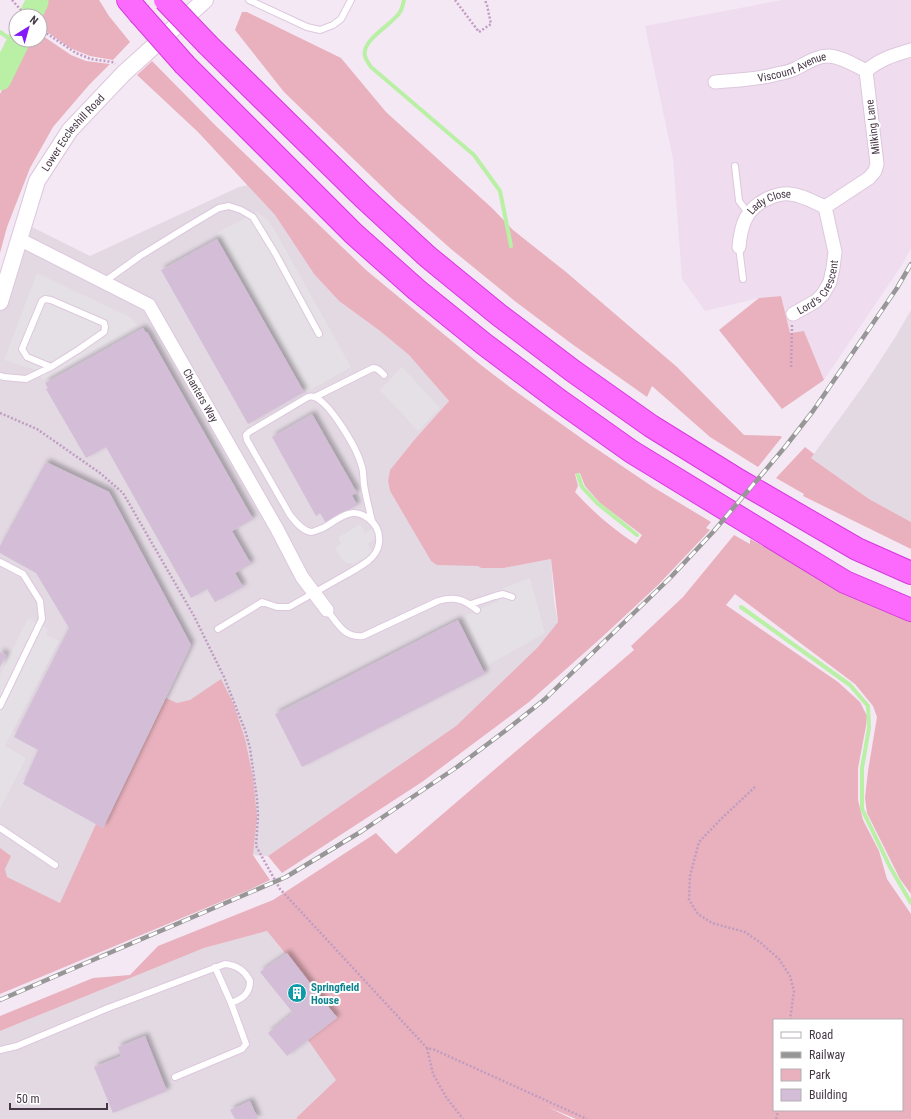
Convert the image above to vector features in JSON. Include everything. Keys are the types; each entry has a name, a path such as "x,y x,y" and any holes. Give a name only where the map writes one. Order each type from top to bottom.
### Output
{"highway":[{"path":"165,0 208,45 359,193 428,257 572,372 651,426 738,480 857,549 911,573"},
{"path":"133,6 185,65 354,234 417,290 484,344 560,401 632,452 845,582 911,610"}],"street":[{"name":"Lower Eccleshill Road","path":"0,302 37,182 70,130 124,72 205,0"},
{"path":"866,71 883,59 911,50"},
{"name":"Viscount Avenue","path":"715,82 760,78 774,75 796,68 822,56 839,58 866,71"},
{"name":"Milking Lane","path":"825,207 869,178 875,171 878,164 866,71"},
{"name":"Lady Close","path":"739,247 741,230 745,219 752,210 766,200 778,195 790,194 800,196 825,207"},
{"name":"Lord's Crescent","path":"793,314 816,301 823,294 830,282 835,252 825,207"},
{"name":"Chanters Way","path":"19,239 149,305 277,529 302,578 327,610"}],"lane":[{"path":"249,0 307,27 320,30 333,26 341,18 351,0"},
{"path":"735,166 739,201 749,214"},
{"path":"104,282 140,256 219,208 229,206 241,210 253,217 275,253 319,334"},
{"path":"739,247 743,279"},
{"path":"0,376 26,379 51,367 104,332 104,323 50,300 45,299 42,301 22,349 28,357 51,367"},
{"path":"372,521 365,516 356,513 347,514 338,517 318,530 311,532 305,530 290,515 247,440 246,435 253,429 300,400 308,397 315,397 373,368 377,368 384,375"},
{"path":"218,629 262,602 277,607 289,607 362,566 374,555 378,547 379,538 377,529 372,521 364,486 360,459 334,415 327,406 315,397"},
{"path":"0,562 23,574 40,601 42,619 0,706"},
{"path":"471,604 503,594 512,597"},
{"path":"327,610 343,630 356,637 363,636 438,601 455,598 471,604 477,610"},
{"path":"0,828 56,865"},
{"path":"0,1050 18,1046 108,1008 225,964 240,969 250,981 249,991 246,995 243,998 231,1003"},
{"path":"175,1078 242,1048 246,1044 231,1003 215,967"}],"path":[{"path":"12,0 19,8"},
{"path":"455,0 479,32 491,24 488,5 485,0"},
{"path":"48,34 76,53 91,59 112,62 124,72"},
{"path":"791,367 793,314"},
{"path":"0,413 37,429 100,473 123,493 194,616 224,677 245,730 250,748 257,799 258,816 256,846 280,889 427,1048 433,1074 446,1097 463,1119"},
{"path":"755,787 699,842 690,876 689,900 698,914 712,923 745,932 761,943 779,959 790,976 794,991 790,1019"},
{"path":"427,1048 435,1050 587,1119"}],"shaded area":[{"path":"782,0 911,0 911,248 904,262 824,380 804,331 790,333 780,296 759,298 705,311 682,279 673,159 645,26"},
{"path":"248,185 275,215 314,274 339,301 380,331 409,355 449,401 390,470 388,481 390,491 431,561 478,566 481,568 504,568 551,559 554,601 558,622 538,647 456,726 268,856 252,855 0,971 0,302 24,223 90,256 239,187"},
{"path":"257,212 268,220 274,229 351,367 307,392 217,233"},
{"path":"37,273 130,317 137,325 43,380 36,370 4,360"},
{"path":"911,310 911,522 869,499 811,458 866,382"},
{"path":"402,367 440,408 418,431 380,390"},
{"path":"360,524 365,533 372,529 377,537 368,544 373,553 354,564 347,563 342,559 335,548 341,543 338,538"},
{"path":"530,578 545,633 488,665 465,616 498,601 494,592"},
{"path":"28,618 48,629 46,635 59,641 5,746 26,758 0,809 0,675"},
{"path":"267,931 337,1018 336,1080 296,1118 298,1119 0,1119 0,1031 204,948"}],"green space":[{"path":"35,0 99,0 109,16 130,42 113,60 90,56 70,48 48,33 48,8 42,7"},
{"path":"242,12 247,12 341,58 386,112 492,208 513,230 566,272 677,367 744,435 782,437 758,467 710,437 652,386 647,397 572,344 516,302 451,249 397,201 284,92 235,30"},
{"path":"48,39 71,55 86,61 110,64 89,85 53,127 30,168 7,227 0,253 0,94 24,48 48,48"},
{"path":"152,61 216,126 366,270 481,365 588,443 653,487 711,522 706,528 710,530 658,585 529,702 422,782 282,873 268,856 456,726 538,647 558,622 551,559 504,568 437,565 431,561 390,491 388,481 390,470 449,401 409,355 380,331 339,301 314,274 275,215 198,132 137,75","holes":["580,473 585,486 600,503 642,535 636,544 604,520 575,492 578,486 575,474"]},
{"path":"781,296 790,333 804,331 824,380 782,409 719,330 759,298"},
{"path":"805,447 814,454 811,458 869,499 911,522 911,549 803,496 804,494 776,478"},
{"path":"734,535 750,544 750,539 850,592 911,621 911,894 900,879 867,813 865,798 877,717 873,706 855,684 735,594 726,605 838,682 860,702 867,716 858,768 858,800 863,820 879,851 887,879 911,914 911,1119 576,1119 548,1107 572,1119 298,1119 296,1118 336,1080 308,1040 337,1017 267,931 204,948 0,1031 0,1016 93,978 130,975 158,946 273,900 376,833 396,854 634,650 631,646 683,597"},
{"path":"221,679 234,705 245,739 253,778 257,817 253,855 270,880 0,994 0,848 11,856 5,869 7,877 60,903 96,824 103,828 166,698 177,703 190,700"}],"building":[{"path":"217,239 304,392 248,424 161,270"},
{"path":"143,328 146,333 147,332 253,519 232,531 251,564 235,573 243,587 215,602 207,589 191,598 106,447 86,458 46,389 48,388 45,383"},
{"path":"312,414 357,493 352,495 357,505 326,523 320,513 316,516 272,437"},
{"path":"46,462 109,492 191,645 103,828 23,784 38,750 14,737 69,628 36,573 0,553 0,546"},
{"path":"458,620 485,674 302,767 275,714"},
{"path":"0,652 6,655 0,667"},
{"name":"Springfield House","path":"287,953 337,1018 287,1056 268,1033 293,1013 260,972"},
{"path":"145,1036 167,1091 113,1113 94,1067 121,1056 118,1047"},
{"path":"250,1101 258,1119 235,1119 230,1110"}],"waterway":[{"path":"404,0 401,11 372,38 368,44 365,50 366,59 371,67 474,155 500,191 511,246"},
{"path":"34,8 37,2"},
{"path":"0,32 8,38"},
{"path":"0,79 15,48"},
{"path":"578,475 582,487 597,503 637,535"},
{"path":"741,607 850,685 868,706 869,728 862,768 862,809 890,867 911,903"}],"railway":[{"path":"0,1000 286,877 362,831 457,767 545,699 670,578 713,532 785,447 813,411 897,288 911,264"}],"place":[{"name":"Springfield House","path":"297,993"}]}
